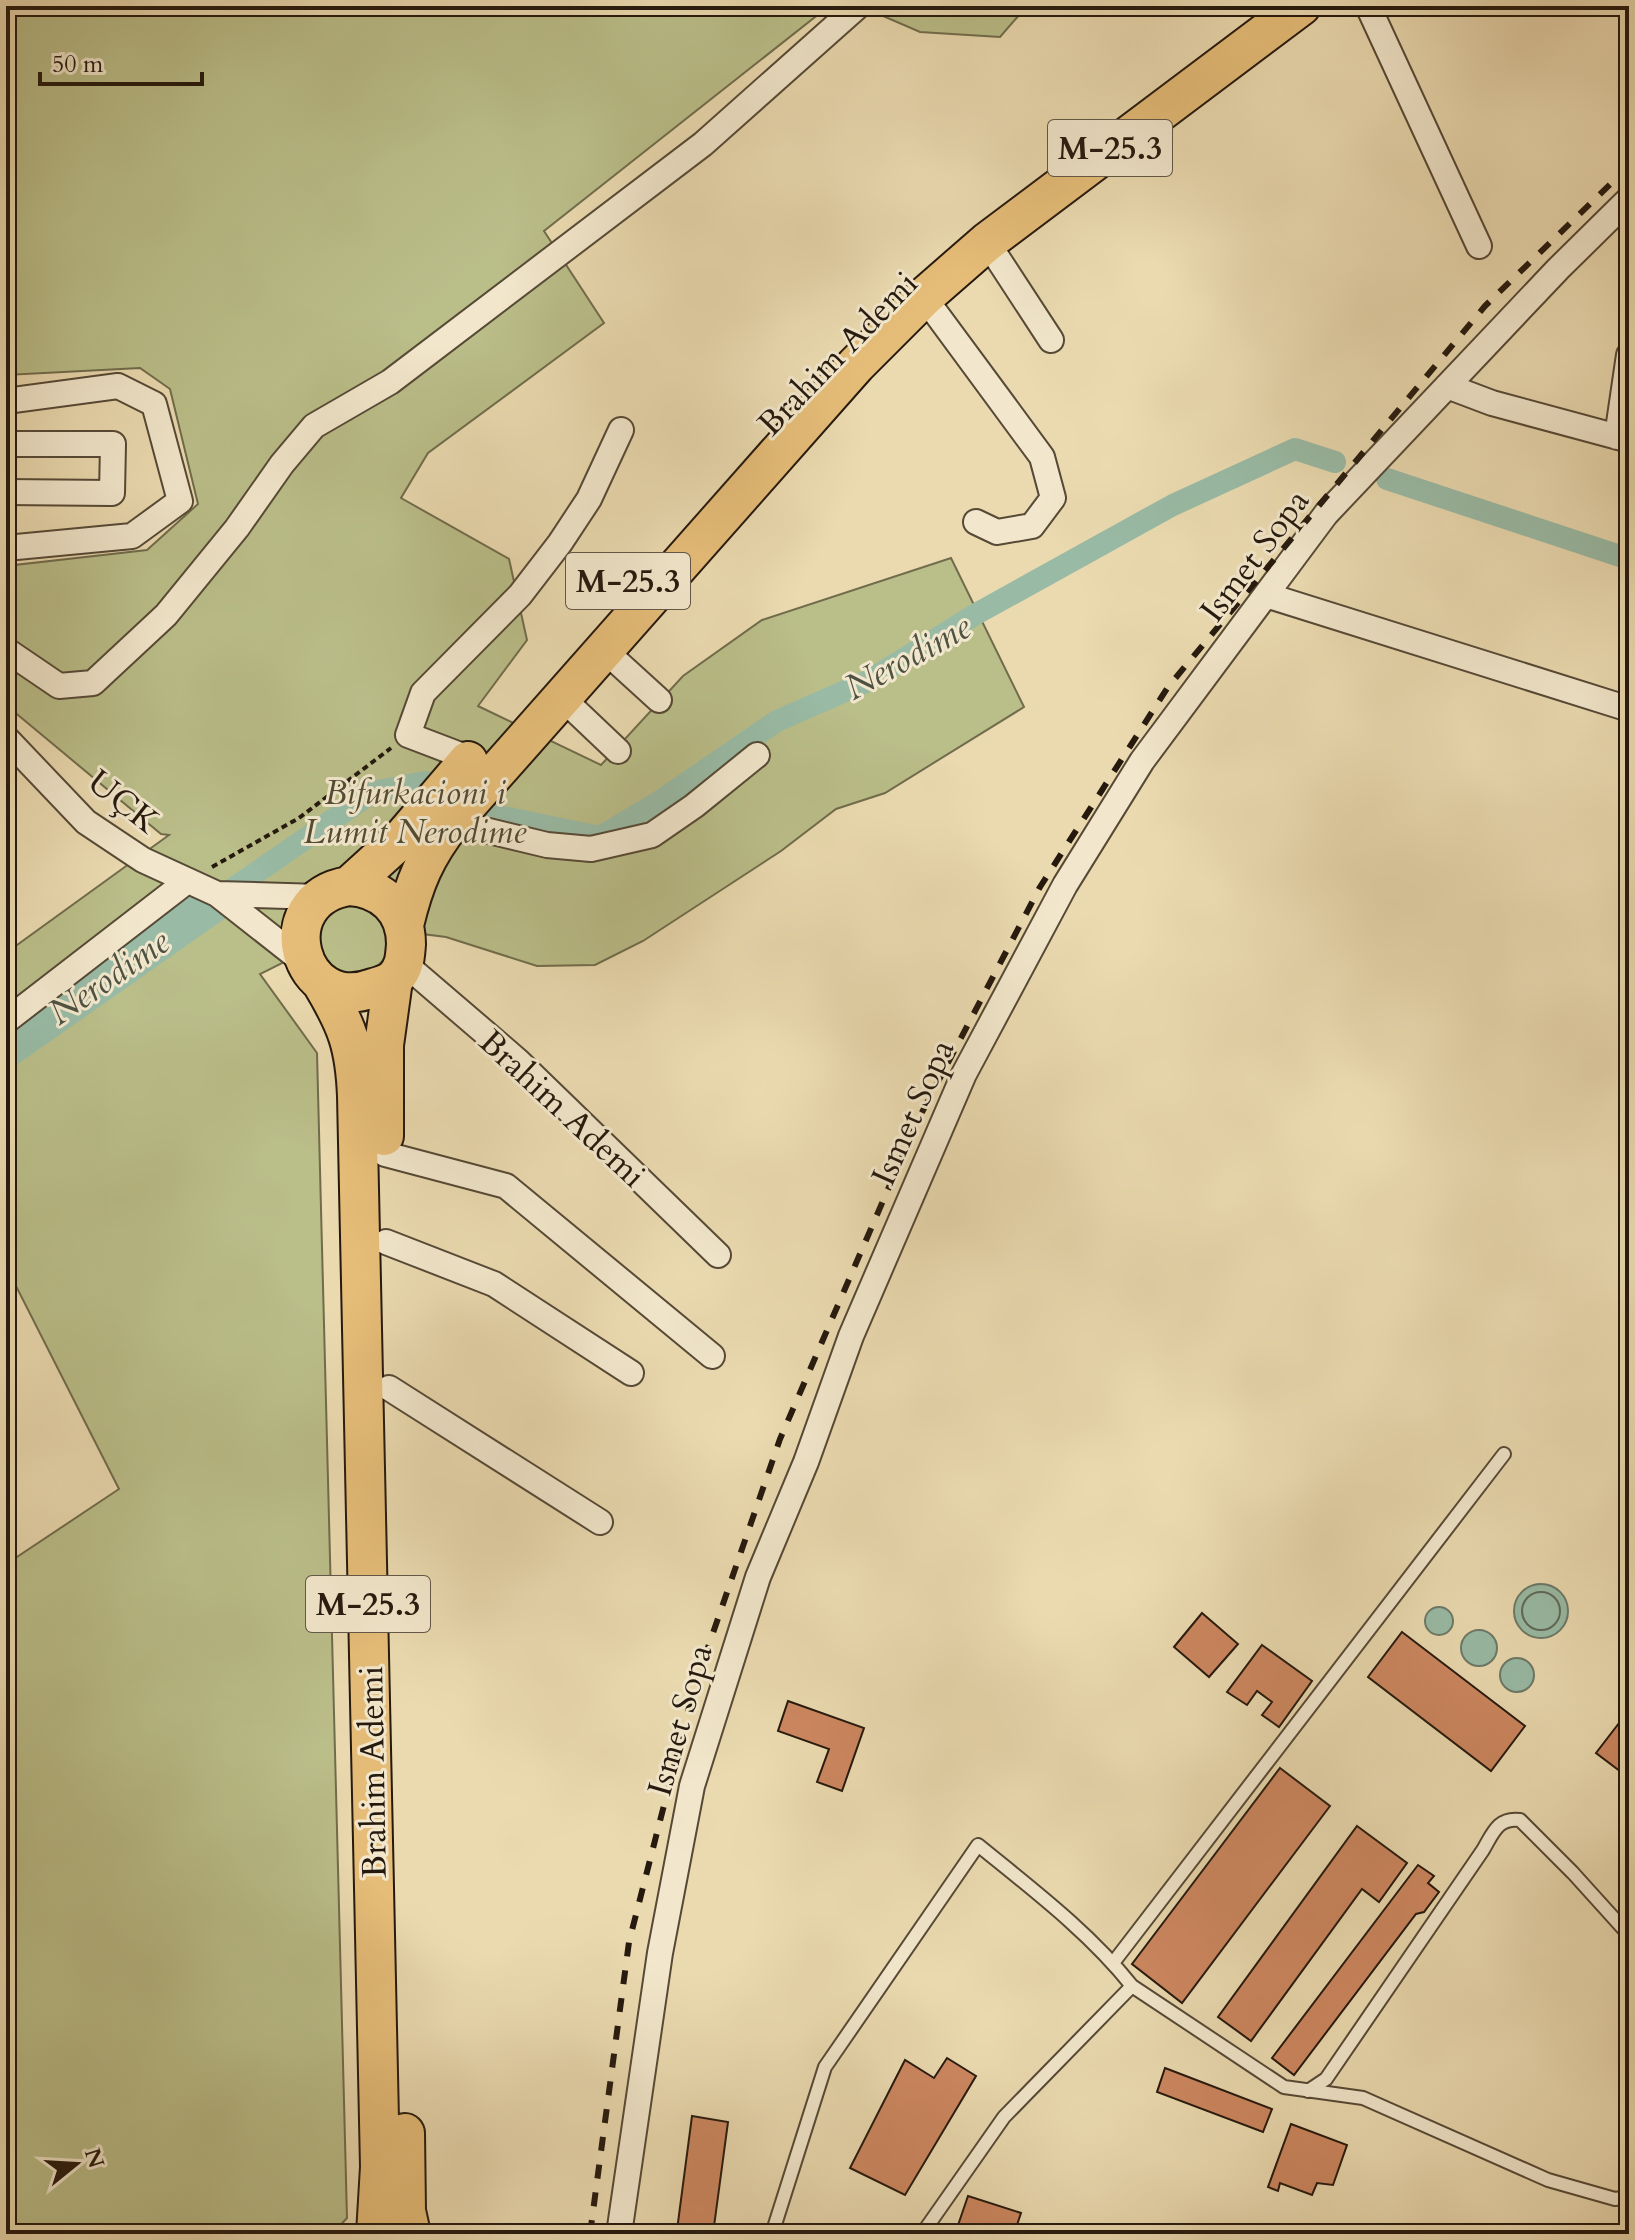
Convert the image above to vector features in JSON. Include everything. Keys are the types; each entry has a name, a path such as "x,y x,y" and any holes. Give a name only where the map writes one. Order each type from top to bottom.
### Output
{"main road":[{"name":"Brahim Ademi","path":"376,2234 380,2167 357,1096 351,1041 341,1015 313,973 300,941 305,916 404,836 751,441 898,287 972,221 1258,6"},
{"name":"Brahim Ademi","path":"411,2234 406,2211 384,1045 414,884 424,862 452,822 560,696 805,420 924,297 987,242 1301,6"},
{"path":"335,892 364,887 390,901 404,925"},
{"path":"313,973 331,988 357,992 399,972"}],"street":[{"path":"6,650 59,686 93,683 166,615 314,426 390,382 703,144 858,6"},
{"path":"1368,6 1479,246"},
{"name":"Ismet Sopa","path":"619,2234 660,1953 692,1786 758,1577 806,1462 851,1336 964,1074 1065,885 1142,761 1326,514 1558,269 1629,199"},
{"path":"987,242 1051,340"},
{"name":"Brahim Ademi","path":"924,297 1042,457 1053,498 1032,526 997,532 976,522"},
{"path":"1447,386 1492,403 1623,438 1629,355"},
{"path":"6,401 118,386 154,404 180,501 132,536 6,548"},
{"path":"471,759 408,735 423,693 520,595 560,543 589,499 621,430"},
{"path":"6,444 113,444 112,493 6,492"},
{"path":"1266,595 1629,709"},
{"path":"603,649 659,700"},
{"path":"560,696 618,751"},
{"name":"UÇK","path":"6,738 86,822 143,860 217,894 313,973"},
{"path":"452,822 547,845 591,849 652,835 757,755"},
{"path":"6,1021 186,882"},
{"name":"UÇK","path":"217,894 335,892"},
{"name":"Brahim Ademi","path":"399,972 518,1061 718,1255"},
{"path":"385,1154 506,1186 712,1356"},
{"path":"386,1242 494,1284 631,1373"},
{"path":"389,1388 600,1522"}],"lane":[{"path":"1113,1963 1504,1454"},
{"path":"1308,2091 1326,2079 1483,1850 1496,1826 1509,1818 1520,1820 1629,1935"},
{"path":"772,2234 825,2067 978,1845 1045,1899 1113,1963 1132,1986 1284,2087 1363,2098 1548,2180 1615,2199 1629,2197"},
{"path":"922,2234 1004,2117 1132,1986"}],"path":[{"path":"186,882 299,818 408,735"}],"green space":[{"name":"Bifurkacioni i Lumit Nerodime","path":"6,6 829,6 544,231 604,323 428,453 401,498 509,559 527,640 478,706 601,765 683,676 762,620 951,558 1024,707 885,793 836,809 781,851 643,941 595,965 537,966 446,937 390,930 388,950 381,962 351,977 328,967 316,946 260,974 317,1053 347,2218 332,2234 6,2234 6,1572 14,1559 119,1489 16,1286 6,1291 6,953 169,835 161,834 6,705 6,566 147,550 198,504 170,389 140,368 6,375"},
{"path":"860,6 1027,6 1000,37 920,32"}],"water":[{"path":"1541,1584 1560,1592 1568,1611 1560,1630 1541,1638 1522,1630 1514,1611 1522,1592"},
{"path":"1439,1607 1449,1611 1453,1621 1449,1631 1439,1635 1429,1631 1425,1621 1429,1611"},
{"path":"1479,1630 1492,1635 1497,1648 1492,1661 1479,1666 1466,1661 1461,1648 1466,1635"},
{"path":"1517,1658 1529,1663 1534,1675 1529,1687 1517,1692 1505,1687 1500,1675 1505,1663"}],"building":[{"path":"1202,1613 1238,1644 1209,1677 1174,1647"},
{"path":"1402,1632 1525,1726 1491,1771 1368,1677"},
{"path":"1262,1645 1312,1681 1279,1727 1262,1715 1272,1702 1257,1691 1247,1705 1227,1692"},
{"path":"788,1701 864,1728 842,1791 817,1782 829,1749 778,1731"},
{"path":"1626,1714 1629,1716 1629,1778 1596,1753"},
{"path":"1280,1768 1330,1806 1182,2003 1132,1964"},
{"path":"1357,1826 1407,1863 1379,1902 1362,1889 1251,2041 1218,2017"},
{"path":"1418,1865 1434,1876 1428,1883 1439,1892 1424,1912 1416,1914 1294,2075 1272,2058"},
{"path":"947,2058 976,2076 905,2195 850,2168 905,2060 934,2078"},
{"path":"1165,2068 1272,2109 1263,2132 1157,2092"},
{"path":"692,2116 728,2122 713,2234 677,2230"},
{"path":"1291,2124 1347,2145 1333,2185 1317,2183 1312,2195 1280,2183 1278,2191 1268,2187"},
{"path":"968,2196 1021,2213 1014,2234 955,2234"}],"waterway":[{"name":"Nerodime","path":"479,812 600,837 657,803 777,721 868,681 976,614 1173,505 1295,449 1335,462"},
{"name":"Nerodime","path":"1387,479 1629,559"},
{"name":"Nerodime","path":"231,890 373,792 425,782"},
{"name":"Nerodime","path":"6,1048 211,904"}],"railway":[{"path":"590,2234 629,1942 694,1688 780,1439 918,1120 1040,887 1168,687 1485,306 1629,166"}]}
